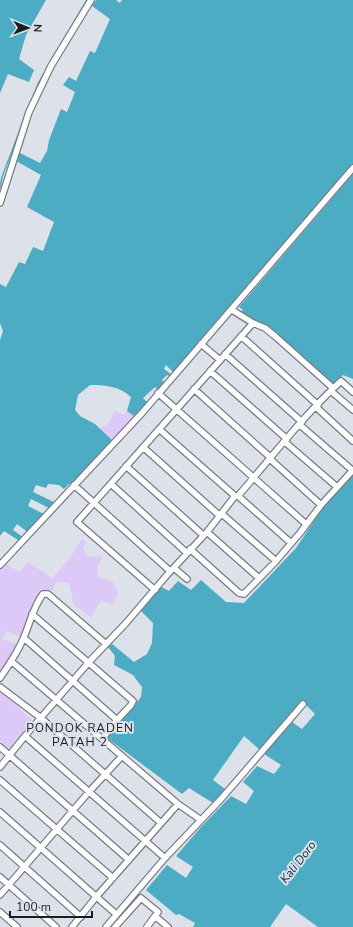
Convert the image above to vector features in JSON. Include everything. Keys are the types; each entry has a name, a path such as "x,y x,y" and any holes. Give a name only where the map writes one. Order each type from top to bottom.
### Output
{"street":[{"path":"0,203 29,112 51,66 91,0"},
{"path":"0,565 108,449 232,310 353,168"},
{"path":"232,310 253,323 265,328 276,337 353,410"},
{"path":"155,590 77,522 253,323"},
{"path":"241,336 353,441"},
{"path":"201,344 220,360"},
{"path":"110,484 188,551 242,594 244,594 276,561 321,505 353,470 226,354"},
{"path":"210,371 337,487"},
{"path":"0,767 89,662 155,590 236,496 254,478 301,423 332,390 341,381 353,392"},
{"path":"194,389 321,505"},
{"path":"158,393 306,524"},
{"path":"159,429 290,544"},
{"path":"143,447 276,561"},
{"path":"126,466 259,578"},
{"path":"74,485 172,569 187,579"},
{"path":"0,678 24,638 32,614 42,596 45,594 48,594 106,644"},
{"path":"32,614 133,701 102,739"},
{"path":"24,638 117,720"},
{"path":"11,661 178,804 201,820"},
{"path":"0,687 41,718 161,823"},
{"path":"106,927 165,858 238,780 303,704"},
{"path":"25,736 88,793 165,858"},
{"path":"0,747 129,860"},
{"path":"0,895 122,756"},
{"path":"0,780 113,878"},
{"path":"72,927 96,897 178,804"},
{"path":"0,812 116,914"},
{"path":"0,845 81,917"},
{"path":"0,877 56,927"},
{"path":"115,927 141,898 157,911 158,914 148,927"},
{"path":"0,912 17,927"},
{"path":"156,917 168,927"}],"shaded area":[{"path":"114,411 125,415 127,411 134,416 116,438 113,437 111,439 100,428 109,422"},
{"path":"82,539 86,542 83,549 88,557 101,556 102,559 98,565 97,574 98,577 113,582 118,594 113,604 101,601 91,617 74,605 69,583 56,582 53,590 50,589 47,592 43,591 39,596 22,637 6,631 2,639 16,644 19,647 0,678 0,570 6,564 20,572 28,562 52,578 68,561"},
{"path":"0,691 33,721 12,748 8,748 0,741"}],"water":[{"path":"0,0 46,0 26,35 19,59 34,70 29,82 8,74 0,93"},
{"path":"96,0 116,0 120,3 122,0 353,0 353,164 173,372 166,365 164,369 171,374 169,376 167,375 162,380 164,382 158,390 155,387 143,398 147,402 134,416 127,411 131,397 117,388 90,385 78,395 75,410 80,416 95,424 113,441 74,484 69,484 64,489 59,485 48,484 46,488 36,485 33,492 56,503 51,509 31,499 28,506 46,515 29,533 17,524 13,530 24,538 21,542 4,531 0,536 0,340 3,331 0,323 0,284 6,287 19,262 25,264 33,247 43,251 54,222 27,207 41,175 16,161 20,153 40,163 47,151 49,140 61,109 67,112 75,92 63,85 69,77 76,81 90,51 95,53 110,19 92,6"},
{"path":"353,174 353,379 343,375 333,384 267,325 252,320 240,313 243,310 239,307"},
{"name":"Kali Doro","path":"353,474 353,927 318,927 286,904 270,927 193,927 195,923 179,914 176,915 146,890 167,865 186,878 193,867 176,856 231,796 246,804 254,791 243,782 257,766 274,774 281,765 264,754 292,722 302,729 315,714 303,702 260,750 244,736 213,780 225,789 213,803 189,788 182,794 107,738 141,697 142,687 133,675 114,665 115,656 108,647 112,644 134,662 147,654 152,643 153,623 141,611 161,587 169,591 178,581 191,590 201,580 226,602 244,603 296,548 322,509"}],"waterway":[{"path":"51,61 87,0"},
{"path":"31,102 38,84 48,66"},
{"path":"0,187 2,177 25,117"}],"district":[{"name":"PONDOK RADEN PATAH 2","path":"80,735"}]}
